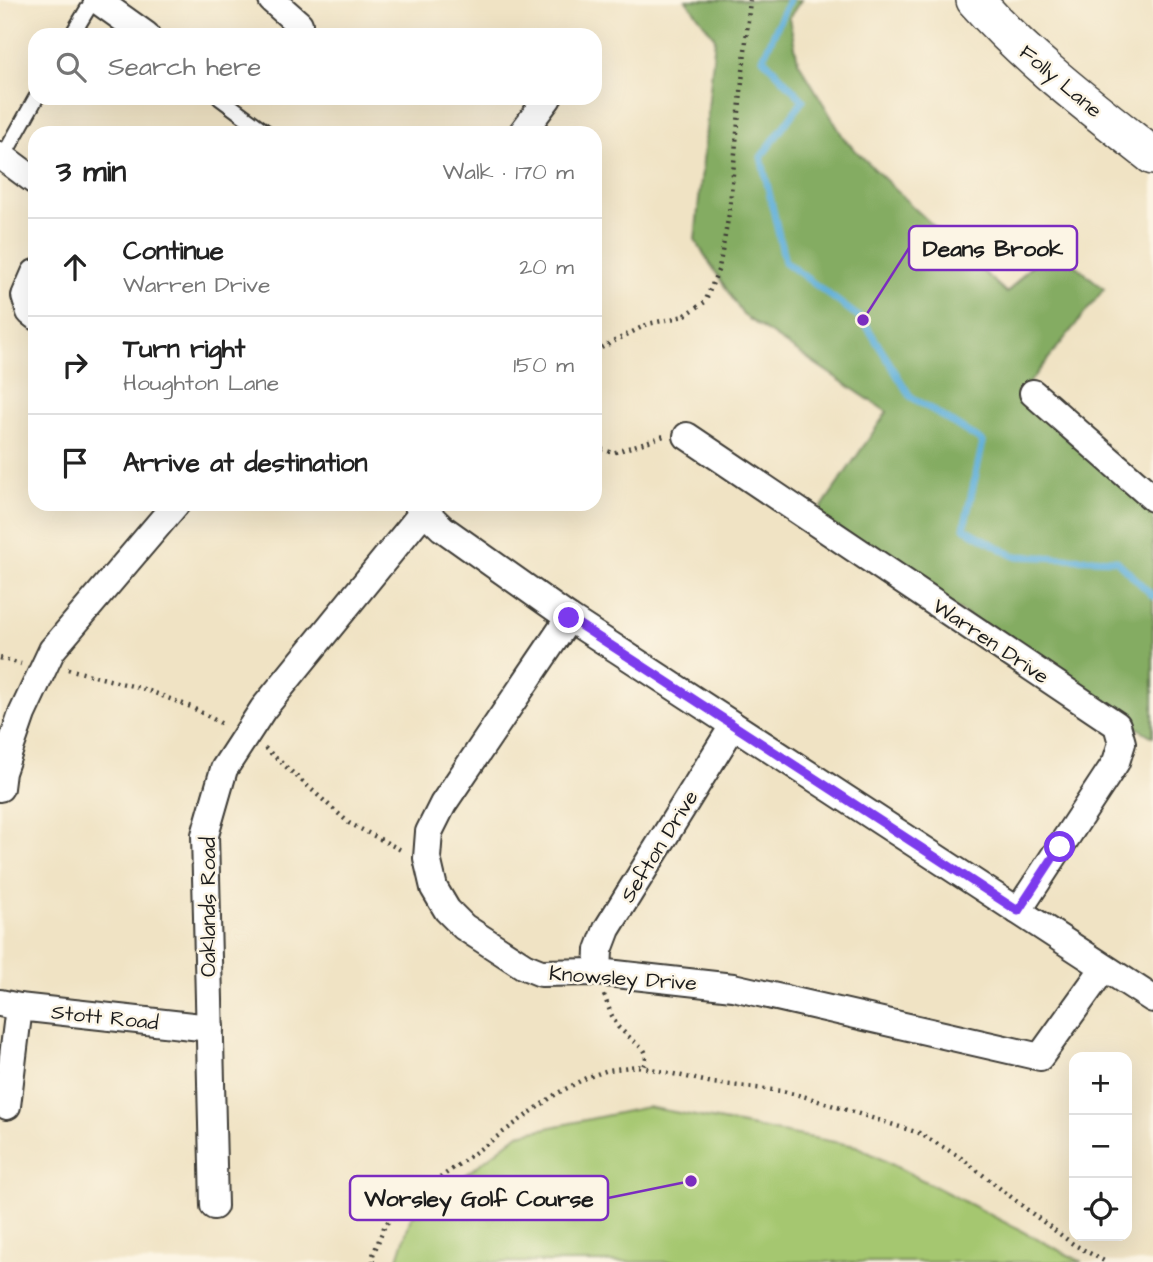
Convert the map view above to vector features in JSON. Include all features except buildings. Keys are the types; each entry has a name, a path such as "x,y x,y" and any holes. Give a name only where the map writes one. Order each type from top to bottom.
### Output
{"main road":[{"name":"Folly Lane","path":"975,0 1035,62 1153,156"}],"street":[{"path":"95,0 136,28"},
{"path":"272,0 299,24"},
{"path":"527,126 543,105"},
{"path":"1,155 28,176"},
{"path":"28,289 25,296 28,306"},
{"path":"1034,393 1153,498"},
{"name":"Warren Drive","path":"687,436 1117,725 1122,743 1115,762 1018,911"},
{"path":"0,788 2,772 22,714 52,650 170,511"},
{"name":"Oaklands Road","path":"214,1206 205,835 224,769 263,709 417,511"},
{"path":"424,511 442,528 569,618 1153,999"},
{"name":"Knowsley Drive","path":"569,618 443,804 429,832 427,858 434,888 447,910 464,927 524,966 541,973 598,972 733,987 1040,1057 1104,968"},
{"name":"Sefton Drive","path":"598,972 599,950 607,929 733,726"},
{"path":"7,1106 9,1005"},
{"name":"Stott Road","path":"9,1005 210,1028"}],"lane":[{"path":"77,28 95,0"},
{"path":"1,155 32,105"},
{"path":"229,105 258,126"}],"path":[{"path":"602,347 648,324 684,316 705,302 719,268 729,214 750,0"},
{"path":"602,449 613,453 665,436 687,436"},
{"path":"598,972 618,1027 646,1053 643,1067"},
{"path":"373,1262 373,1255 385,1225 408,1201 556,1094 608,1070 637,1066 713,1083 782,1091 919,1133 960,1157 1073,1244 1106,1262"}],"green space":[{"path":"686,0 801,0 789,18 798,61 845,140 913,207 1007,293 1050,244 1104,289 1018,397 1153,512 1153,737 1120,718 817,514 887,412 743,315 695,240 715,38"},
{"path":"647,1107 856,1146 1082,1262 397,1262 411,1217 519,1134"}],"waterway":[{"path":"789,0 763,58 803,100 761,157 785,262 863,320 910,396 983,442 964,528 1014,556 1116,560 1153,596"}],"place":[{"name":"Deans Brook","path":"863,320"},
{"name":"Worsley Golf Course","path":"691,1181"}],"route":[{"path":"569,618 1018,911 1060,847"}]}
